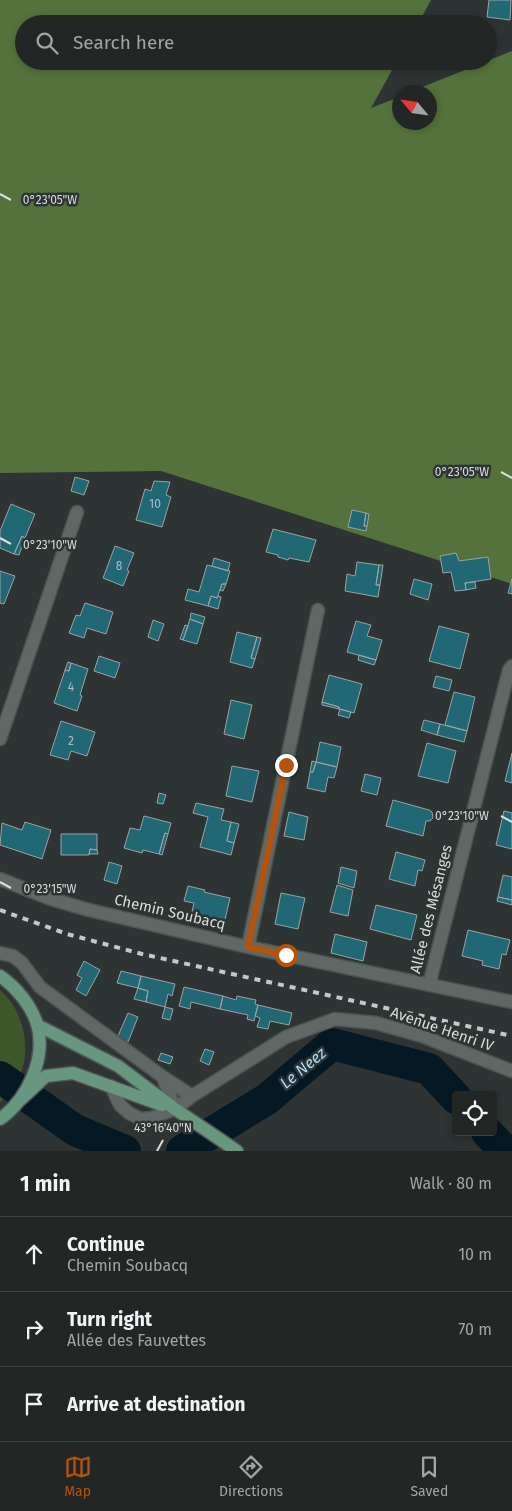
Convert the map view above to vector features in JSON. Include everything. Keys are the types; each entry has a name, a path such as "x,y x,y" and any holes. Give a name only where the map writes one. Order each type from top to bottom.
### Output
{"main road":[{"path":"0,976 16,990 29,1007 37,1025 39,1042 36,1070 20,1100"},
{"path":"37,1025 118,1066 175,1109 236,1151"},
{"path":"0,1119 46,1076 73,1073 175,1109"}],"street":[{"path":"0,739 77,512"},
{"path":"248,947 318,610"},
{"name":"Allée des Mésanges","path":"429,986 509,670 512,666"},
{"name":"Chemin Soubacq","path":"0,879 89,910 248,947 512,1002"},
{"path":"0,953 13,956 22,963 40,986 163,1077 192,1096"},
{"name":"Avenue Henri IV","path":"111,1086 120,1105 129,1113 141,1119 151,1118 175,1109 192,1096 286,1037 335,1019 376,1023 422,1036 512,1071"},
{"path":"163,1077 175,1109"}],"green space":[{"path":"0,0 431,0 423,15 15,15 15,70 392,70 371,108 392,100 392,130 437,130 437,85 427,85 465,70 497,70 497,57 512,51 512,584 161,471 0,473"},
{"path":"0,990 14,1006 19,1016 25,1038 25,1049 22,1070 0,1103"}],"building":[{"path":"489,0 511,0 510,20 497,18 497,15 487,15"},
{"path":"75,477 89,481 84,495 71,491"},
{"path":"154,481 170,482 166,495 171,497 162,527 136,520 145,489 151,491"},
{"path":"11,504 35,514 25,538 22,536 14,554 0,548 0,531"},
{"path":"352,510 366,513 364,526 367,526 366,531 348,527"},
{"path":"366,513 369,514 367,526 364,526"},
{"path":"273,529 316,540 309,562 289,558 288,560 266,552"},
{"path":"22,536 25,538 19,555 14,554"},
{"path":"115,546 134,553 123,586 103,578"},
{"path":"456,553 459,561 488,557 491,579 465,583 466,590 455,591 451,572 443,573 440,556"},
{"path":"214,558 230,563 228,571 212,566"},
{"path":"357,562 379,565 376,585 380,585 378,597 345,591 347,574 355,576"},
{"path":"207,565 230,571 226,584 222,584 217,598 211,596 208,606 185,600 188,589 199,592"},
{"path":"379,565 383,565 380,585 376,585"},
{"path":"0,571 15,576 4,604 0,603"},
{"path":"414,579 432,584 428,600 410,594"},
{"path":"512,579 512,594 508,593"},
{"path":"475,582 476,588 466,590 465,583"},
{"path":"222,584 226,584 223,591 220,590"},
{"path":"211,596 221,597 218,609 208,606"},
{"path":"85,603 113,612 106,634 87,628 84,638 69,633 76,615 80,616"},
{"path":"191,613 205,617 203,624 190,619"},
{"path":"190,619 203,624 197,644 183,640"},
{"path":"153,620 164,624 158,641 148,637"},
{"path":"356,621 371,625 367,636 382,640 376,660 347,652"},
{"path":"185,625 188,626 183,640 180,639"},
{"path":"439,626 469,634 460,669 429,661"},
{"path":"237,632 257,637 251,658 255,659 252,668 230,662"},
{"path":"257,637 261,638 255,659 251,658"},
{"path":"359,655 376,660 374,665 358,660"},
{"path":"99,656 120,663 115,678 94,671"},
{"path":"68,662 71,663 69,671 65,670"},
{"path":"71,663 88,669 77,711 54,703 65,670 69,671"},
{"path":"329,675 362,684 354,713 322,702"},
{"path":"436,676 452,680 449,691 433,687"},
{"path":"454,692 475,697 467,731 445,725"},
{"path":"231,700 252,705 244,739 224,734"},
{"path":"322,702 339,707 339,709 322,705"},
{"path":"340,709 351,712 349,718 338,715"},
{"path":"424,720 440,724 437,735 421,730"},
{"path":"61,721 95,732 87,756 71,751 68,760 50,755"},
{"path":"440,724 467,731 464,742 437,735"},
{"path":"320,742 341,747 337,767 316,762"},
{"path":"427,743 456,751 448,783 418,776"},
{"path":"512,753 512,783 505,781"},
{"path":"312,761 316,762 313,772 310,772"},
{"path":"316,762 337,767 334,778 328,777 325,792 307,788 310,772 313,772"},
{"path":"232,766 259,771 252,802 226,796"},
{"path":"365,774 381,778 377,795 361,791"},
{"path":"159,793 166,795 163,804 157,803"},
{"path":"393,800 432,812 433,818 430,821 426,821 423,836 386,826"},
{"path":"196,803 224,809 221,820 231,822 227,841 234,843 231,855 200,847 208,817 193,813"},
{"path":"504,811 512,813 512,849 496,845"},
{"path":"289,812 308,817 304,840 284,836"},
{"path":"144,816 171,823 168,834 165,833 159,854 143,850 142,853 124,848 130,828 140,830"},
{"path":"25,822 51,830 42,859 0,845 2,823 22,830"},
{"path":"231,822 239,824 234,843 227,841"},
{"path":"165,833 168,834 162,855 159,854"},
{"path":"61,834 97,834 97,850 90,849 89,855 61,855"},
{"path":"90,849 97,850 98,854 89,854"},
{"path":"396,852 425,860 422,871 418,870 415,886 389,879"},
{"path":"109,862 122,866 117,884 104,880"},
{"path":"341,867 357,871 354,888 338,883"},
{"path":"503,875 512,877 512,900 498,897"},
{"path":"337,885 353,890 348,916 330,912"},
{"path":"188,886 230,898 224,924 191,916 194,903 184,901"},
{"path":"281,893 305,898 298,929 275,924"},
{"path":"498,897 512,900 512,905 497,901"},
{"path":"376,905 417,915 411,940 370,929"},
{"path":"468,930 510,940 506,955 502,954 499,969 482,965 483,961 462,956"},
{"path":"335,934 367,942 363,961 331,953"},
{"path":"84,961 100,970 86,996 76,990 82,978 77,975"},
{"path":"121,971 141,976 138,988 117,983"},
{"path":"141,976 175,984 172,996 168,994 165,1007 146,1002 148,991 138,988"},
{"path":"184,987 223,996 220,1009 191,1002 190,1009 179,1006"},
{"path":"138,988 148,991 146,1002 134,999"},
{"path":"223,996 236,1000 237,996 256,1000 255,1004 258,1005 254,1021 247,1019 248,1015 220,1009"},
{"path":"258,1005 292,1013 289,1025 270,1021 268,1029 257,1027 260,1018 255,1016"},
{"path":"165,1007 173,1009 170,1020 162,1018"},
{"path":"128,1013 138,1017 128,1042 117,1038"},
{"path":"205,1049 214,1052 209,1065 200,1061"},
{"path":"161,1053 173,1057 170,1064 158,1060"}],"waterway":[{"name":"Le Neez","path":"182,1151 267,1099 332,1044 429,1069 452,1094"},
{"name":"Le Neez","path":"0,1077 75,1130 125,1151"},
{"name":"Le Neez","path":"491,1136 505,1151"}],"railway":[{"path":"0,910 67,934 142,954 512,1036"}],"route":[{"path":"286,765 248,947 286,955"}]}
